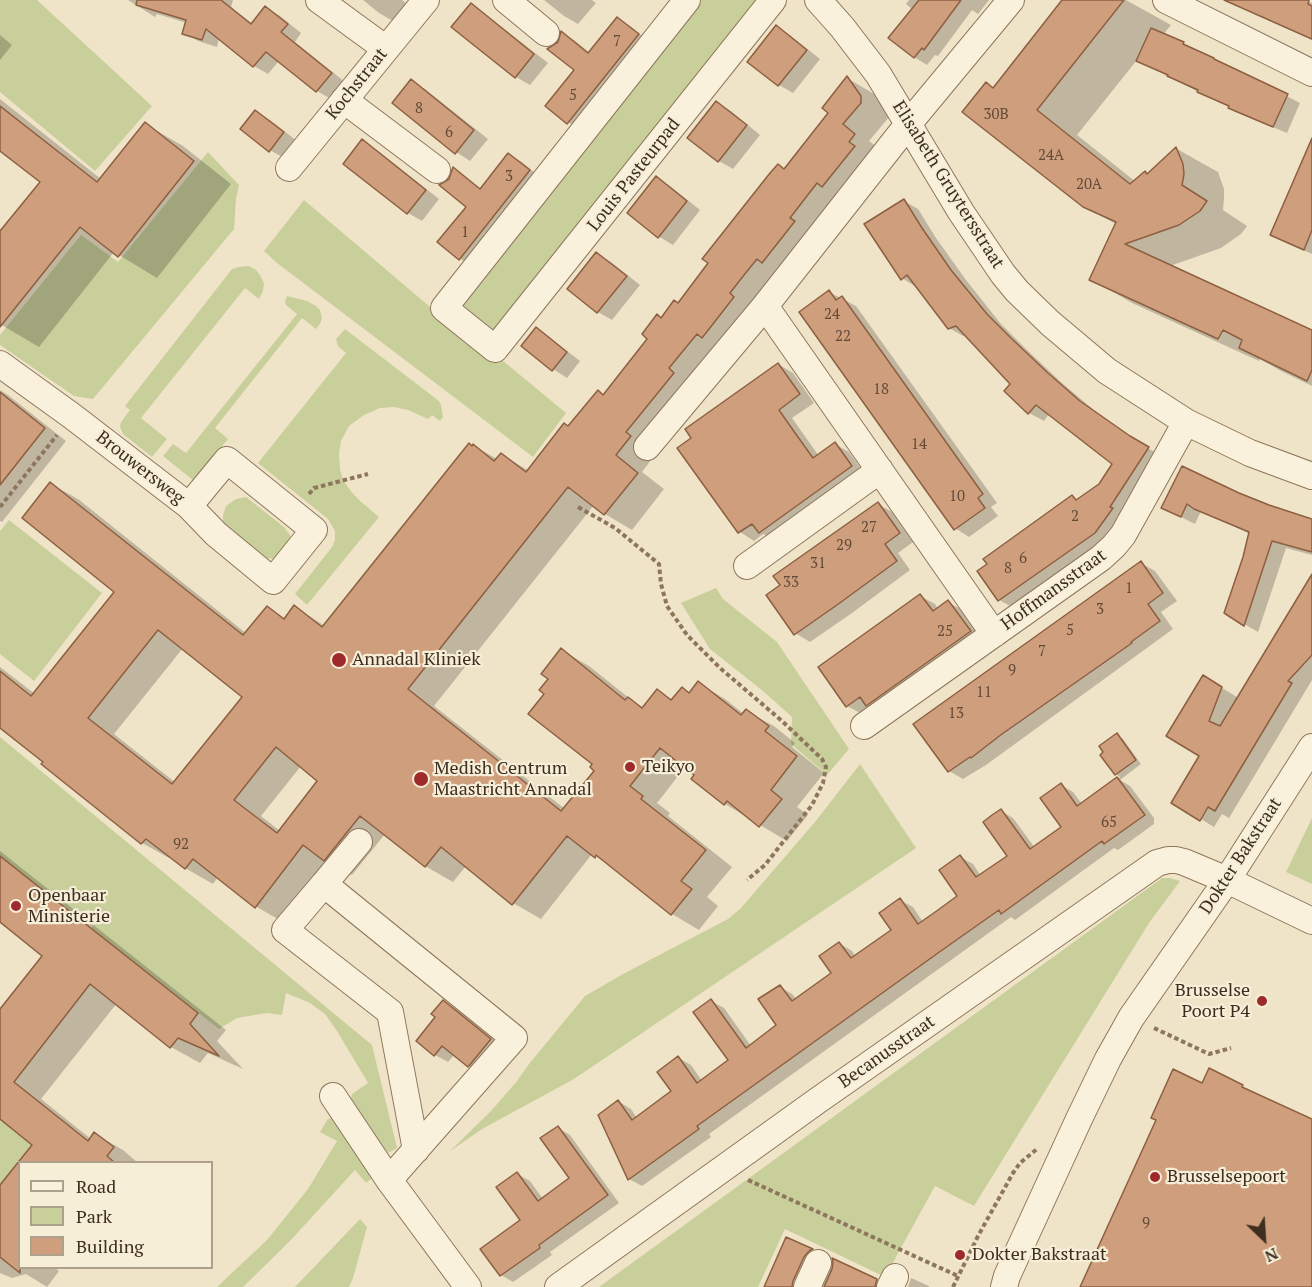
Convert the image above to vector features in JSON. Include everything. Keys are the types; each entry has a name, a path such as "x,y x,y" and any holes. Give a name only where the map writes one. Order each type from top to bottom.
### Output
{"street":[{"path":"319,0 386,50"},
{"name":"Kochstraat","path":"289,168 426,0"},
{"path":"506,0 546,33"},
{"name":"Louis Pasteurpad","path":"687,0 444,308 495,349 772,0"},
{"name":"Elisabeth Gruytersstraat","path":"818,0 862,51 878,74 990,256 1017,291 1050,323 1107,371 1186,422 1250,453 1312,476"},
{"path":"647,447 765,306 909,123 1011,0"},
{"path":"1166,0 1312,73"},
{"path":"344,99 437,171"},
{"name":"Hoffmansstraat","path":"765,306 994,634"},
{"name":"Brouwersweg","path":"0,364 189,506 216,534 273,581 314,530 227,459 189,506"},
{"name":"Hoffmansstraat","path":"864,726 1101,558 1114,546 1123,535 1186,422"},
{"path":"747,566 879,470"},
{"name":"Dokter Bakstraat","path":"1004,1283 1108,1059 1146,996 1227,880 1312,747"},
{"path":"359,842 285,930 390,1012 416,1150"},
{"name":"Becanusstraat","path":"558,1287 817,1101 1157,863 1176,860 1227,880 1312,921"},
{"path":"324,884 514,1038 389,1180"},
{"path":"333,1096 389,1180 468,1287"},
{"path":"807,1287 818,1263"}],"path":[{"path":"0,507 59,433"},
{"path":"314,488 368,474"},
{"path":"578,507 615,528 659,564 667,606 687,635 720,668 782,721 822,759 826,767 823,783 812,805 765,865 747,880"},
{"path":"1179,1040 1209,1054 1231,1048"},
{"path":"953,1287 1012,1173 1020,1162 1037,1148"},
{"path":"723,1168 958,1276"}],"green space":[{"path":"0,0 37,0 152,106 95,171 0,92"},
{"path":"694,0 767,0 490,350 566,413 533,457 264,251 304,200 442,317"},
{"path":"208,152 239,185 234,229 93,399 74,396 0,345 0,335 81,235 118,262"},
{"path":"249,266 256,270 264,283 259,299 245,288 141,418 167,439 152,457 123,434 120,427 121,422 130,410 125,406 232,269"},
{"path":"287,296 316,306 322,318 320,324 316,329 302,318 215,428 228,439 194,481 163,456 173,444 186,453 297,314 286,305"},
{"path":"345,329 439,401 443,417 440,421 432,415 428,419 408,410 394,407 380,408 364,415 349,426 341,441 339,453 343,480 359,500 379,517 307,605 295,594 332,547 335,531 328,519 258,463 346,353 338,346 336,339"},
{"path":"246,497 284,527 290,535 292,544 279,559 262,558 223,525 226,506 236,499"},
{"path":"9,520 102,593 34,681 0,654 0,531"},
{"path":"716,588 723,599 777,642 849,749 827,775 791,744 792,717 710,649 681,603"},
{"path":"0,737 372,1045 397,1148 388,1153 350,1103 352,1094 368,1083 325,1014 310,1003 286,993 282,1015 267,1013 237,1018 219,1029 91,928 99,918 88,909 80,919 0,856"},
{"path":"860,764 916,848 574,1079 482,1129 449,1152 492,1110 585,996 728,919 741,908 815,822"},
{"path":"1312,818 1312,884 1286,872"},
{"path":"1162,878 1180,881 1149,923 974,1206 935,1186 885,1277 785,1229 758,1287 599,1287"},
{"path":"334,1116 376,1175 366,1183 355,1170 289,1242 243,1287 217,1287 267,1240 308,1189 337,1141 320,1132 327,1120"},
{"path":"0,1119 42,1153 36,1161 18,1161 0,1185"},
{"path":"360,1219 367,1227 349,1287 295,1287"}],"building":[{"path":"137,0 221,0 251,24 265,6 288,24 281,32 332,73 316,92 266,52 253,67 206,29 202,40 182,34 186,20 136,5"},
{"path":"919,0 961,0 924,50 922,48 914,58 888,38"},
{"path":"1062,0 1124,0 1037,110 1130,184 1145,171 1147,174 1176,147 1183,164 1182,185 1207,201 1200,211 1179,225 1125,244 1312,330 1312,370 1307,381 1239,348 1242,340 1223,330 1218,339 1089,280 1116,222 1083,207 962,112 986,82 993,88"},
{"path":"1224,0 1309,0 1308,4 1312,6 1312,39"},
{"path":"471,3 534,54 515,78 451,27"},
{"path":"617,17 639,34 567,124 545,106 574,70 547,49 558,42 561,31 588,53"},
{"path":"776,25 807,50 778,86 747,62"},
{"path":"1151,28 1288,94 1273,127 1228,108 1229,106 1197,92 1198,90 1136,61"},
{"path":"847,76 861,96 861,103 843,124 855,134 849,142 855,146 822,187 817,183 790,218 795,221 762,263 757,259 744,275 730,293 734,297 702,338 697,334 669,368 674,373 626,432 631,436 616,455 638,473 604,515 568,487 408,689 561,811 594,771 590,767 592,764 528,714 544,694 539,690 548,679 541,674 561,648 625,700 628,697 642,708 657,689 671,700 682,687 689,693 698,681 741,715 746,709 769,726 765,731 797,756 771,790 782,799 759,827 727,801 724,805 691,779 694,775 660,748 630,786 643,796 641,799 706,850 681,881 692,889 671,915 596,855 595,858 567,836 512,905 441,847 425,867 360,816 324,861 303,845 255,908 193,859 185,869 146,839 141,844 0,728 0,671 31,696 114,592 22,518 50,482 243,635 267,606 284,619 294,605 322,627 469,443 494,461 501,453 526,472 564,423 568,426 598,390 603,395 647,339 642,334 657,314 661,318 674,300 678,303 708,263 702,259 770,173 778,164 784,169 828,113 822,108","holes":["158,630 242,697 172,784 88,718","276,747 317,781 277,833 234,800"]},
{"path":"411,79 474,130 455,154 392,103"},
{"path":"716,101 747,125 718,162 687,138"},
{"path":"0,106 97,182 145,122 194,161 118,257 80,227 0,327 0,231 40,182 0,151"},
{"path":"255,110 284,132 269,152 240,129"},
{"path":"1312,138 1312,230 1304,250 1270,235"},
{"path":"362,139 426,190 407,214 343,164"},
{"path":"508,153 530,170 459,260 437,242 466,207 439,185 449,179 453,167 480,189"},
{"path":"656,176 687,201 658,238 627,213"},
{"path":"904,199 951,270 987,314 1080,401 1149,447 1110,507 1113,508 1095,533 998,601 977,571 987,564 983,559 1072,495 1076,500 1099,484 1112,464 1036,405 1028,414 1004,391 1010,384 956,326 948,329 907,275 901,280 864,224"},
{"path":"596,252 627,276 597,313 567,289"},
{"path":"829,290 836,300 842,296 983,494 978,498 985,508 954,530 799,312"},
{"path":"536,327 567,352 552,371 521,346"},
{"path":"778,363 800,394 779,410 813,458 835,442 852,466 759,533 752,524 738,533 677,448 691,438 685,429"},
{"path":"0,392 45,428 0,485"},
{"path":"1182,466 1239,493 1312,519 1312,552 1272,541 1244,626 1224,613 1249,532 1187,504 1181,517 1161,508"},
{"path":"878,502 900,533 885,544 897,561 794,635 766,595 780,585 773,576"},
{"path":"1141,561 1163,593 1148,604 1160,621 971,758 948,772 913,724"},
{"path":"1312,574 1312,655 1288,681 1292,683 1215,811 1208,807 1200,821 1171,803 1199,756 1166,736 1203,675 1222,687 1209,721 1220,726"},
{"path":"920,594 933,611 948,600 971,631 866,706 860,697 846,707 818,667"},
{"path":"1117,733 1136,760 1115,775 1100,755 1103,752 1099,746"},
{"path":"1117,777 1145,815 1104,844 1102,841 1001,914 999,910 938,953 697,1126 699,1129 628,1180 598,1115 618,1100 632,1120 671,1091 657,1072 678,1056 697,1083 728,1060 693,1012 711,999 746,1048 776,1025 758,999 780,985 792,1001 831,973 819,956 839,942 851,958 891,930 879,913 900,898 918,924 938,910 957,896 939,870 960,855 976,877 1007,856 983,822 992,815 1001,809 1030,849 1061,827 1040,798 1061,783 1077,806"},
{"path":"0,856 198,1013 190,1024 219,1056 178,1038 170,1048 90,984 14,1082 88,1141 94,1132 114,1147 107,1156 113,1161 19,1161 32,1145 0,1119 0,1009 42,956 0,922"},
{"path":"443,1000 491,1039 468,1067 442,1046 434,1056 416,1041 435,1017 431,1014"},
{"name":"Brusselsepoort","path":"1209,1068 1243,1085 1242,1087 1312,1119 1312,1287 1080,1287 1156,1120 1151,1118 1173,1069 1202,1083"},
{"path":"558,1126 608,1195 500,1276 480,1249 520,1220 496,1187 517,1172 538,1201 569,1178 540,1138"},
{"path":"18,1162 18,1269 20,1273 0,1257 0,1185"},
{"path":"786,1237 813,1249 804,1257 792,1287 764,1287"},
{"path":"832,1258 877,1279 875,1287 824,1287 832,1269"}],"place":[{"name":"Annadal Kliniek","path":"339,660"},
{"name":"Teikyo","path":"630,767"},
{"name":"Medish Centrum Maastricht Annadal","path":"421,779"},
{"name":"Openbaar Ministerie","path":"16,906"},
{"name":"Brusselse Poort P4","path":"1262,1001"},
{"name":"Brusselsepoort","path":"1155,1177"},
{"name":"Dokter Bakstraat","path":"960,1255"}]}
